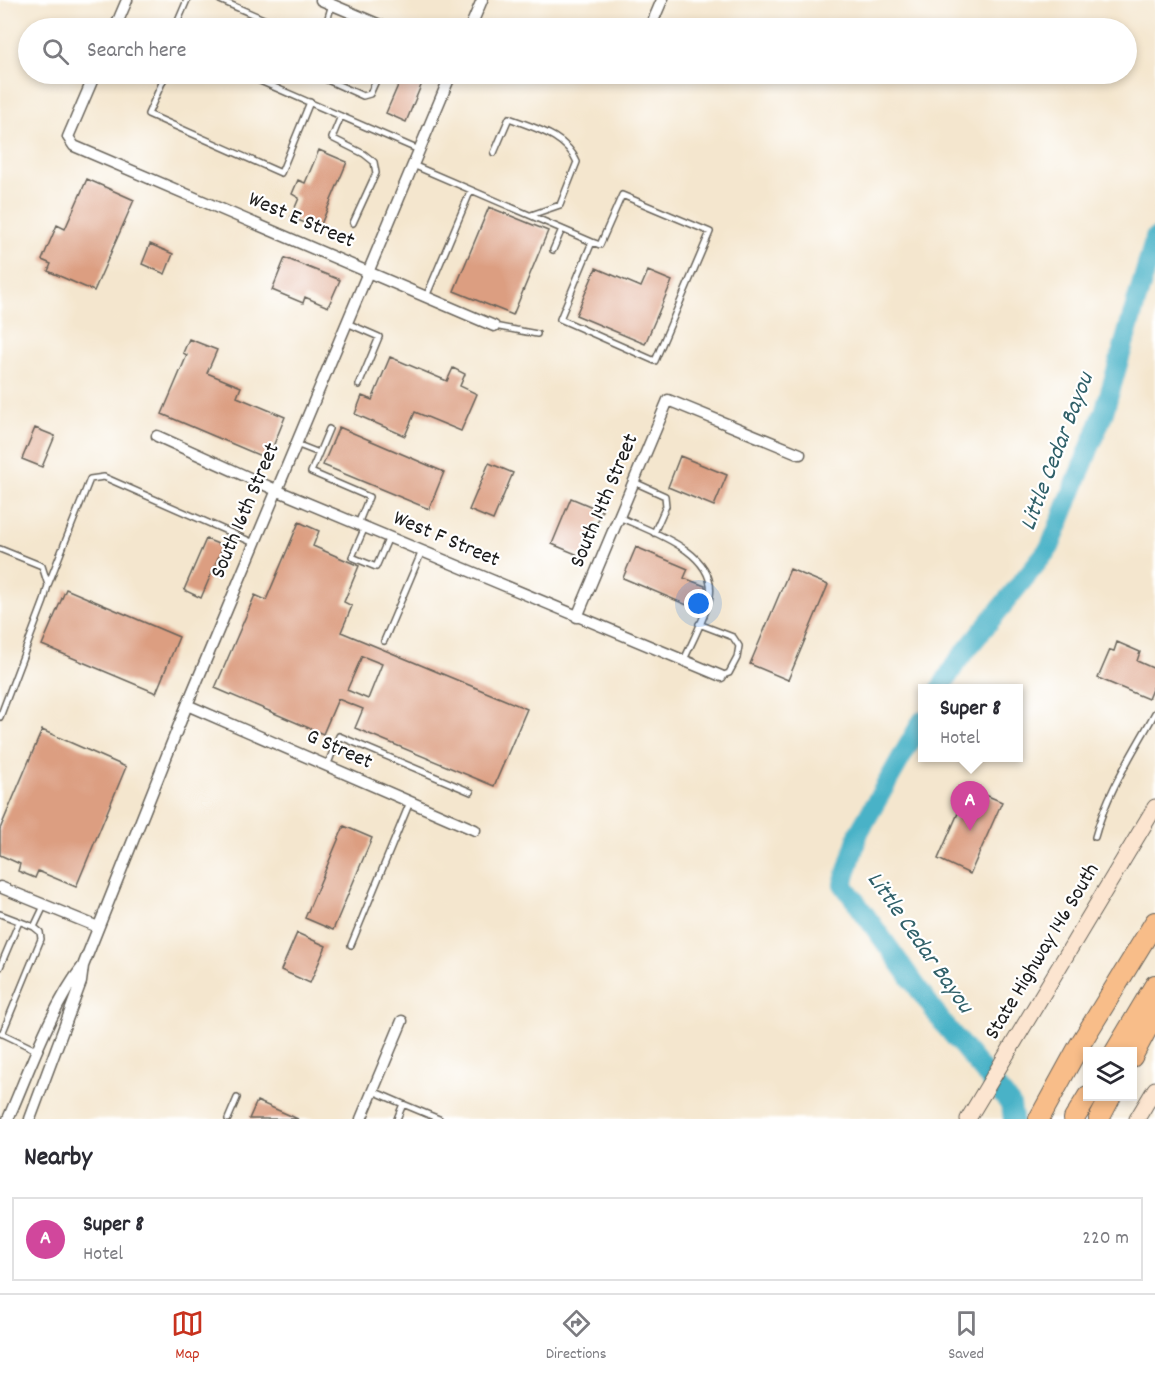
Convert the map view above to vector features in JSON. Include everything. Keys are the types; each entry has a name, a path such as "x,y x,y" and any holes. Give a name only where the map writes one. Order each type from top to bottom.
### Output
{"highway":[{"path":"1036,1112 1155,922"},
{"path":"1118,1047 1155,985"},
{"path":"1137,1048 1155,1014"},
{"path":"1074,1119 1085,1101"},
{"path":"1099,1119 1108,1101"}],"main road":[{"name":"State Highway 146 South","path":"968,1119 1155,807"},
{"path":"1145,1113 1155,1089"}],"street":[{"path":"119,18 127,0"},
{"path":"321,0 333,2 366,18"},
{"path":"474,18 482,0"},
{"path":"654,18 662,0"},
{"name":"West E Street","path":"91,84 68,137 74,146 494,326"},
{"name":"South 16th Street","path":"30,1119 81,982 83,966 186,705 447,84"},
{"name":"South 14th Street","path":"578,616 668,400 800,454"},
{"name":"West F Street","path":"157,435 276,490 721,676"},
{"name":"G Street","path":"186,705 475,830"},
{"path":"0,887 98,927"},
{"name":"South 16th Street","path":"8,1119 72,979 83,966"},
{"path":"361,1119 402,1021"}],"lane":[{"path":"179,18 187,0"},
{"path":"220,0 261,18"},
{"path":"328,18 333,2"},
{"path":"162,84 148,114 281,173 310,102"},
{"path":"270,84 419,150"},
{"path":"336,84 363,96 370,94 374,84"},
{"path":"341,116 332,138 375,162 376,173 353,223"},
{"path":"494,153 509,118 559,139 572,150 577,162 560,205 530,215"},
{"path":"413,165 600,245 622,195 710,232 655,361 560,319 592,242"},
{"path":"426,297 471,190"},
{"path":"553,250 562,229"},
{"path":"347,323 379,337 359,385"},
{"path":"494,326 537,333"},
{"path":"329,429 311,472 369,497 352,557 376,567 389,537"},
{"path":"296,444 319,453"},
{"path":"0,717 90,479 104,477 254,543"},
{"path":"634,482 664,496 666,506 654,533"},
{"path":"619,517 688,550 700,561 711,586 710,598 684,661"},
{"path":"0,549 42,566 48,585"},
{"path":"384,641 422,551"},
{"path":"699,624 733,637 739,646 737,658 729,673 721,676"},
{"path":"1095,837 1101,814 1114,786 1155,713"},
{"path":"327,766 339,736 471,792"},
{"path":"351,945 410,802"},
{"path":"34,927 44,906"},
{"path":"0,914 34,927 40,932 41,939 1,1033 38,1051"},
{"path":"0,967 19,922"},
{"path":"373,1091 439,1119"},
{"path":"228,1119 237,1098"},
{"path":"397,1119 403,1104"}],"building":[{"path":"399,84 422,84 406,122 386,113"},
{"path":"319,150 347,162 319,229 291,217 299,198 292,194 298,180 305,183"},
{"path":"87,179 134,200 94,291 48,271 51,264 42,260 57,225 65,229"},
{"path":"489,207 548,231 513,315 454,291"},
{"path":"150,244 173,254 165,274 142,264"},
{"path":"285,258 340,280 328,307 305,297 303,303 272,290"},
{"path":"596,268 641,287 648,271 672,281 645,344 576,315"},
{"path":"189,339 217,350 207,373 241,387 237,397 285,417 268,459 162,414 187,355 183,353"},
{"path":"390,357 447,381 453,368 465,374 460,386 477,394 461,431 415,412 405,436 355,414 362,396 372,400"},
{"path":"339,427 444,472 429,509 323,465"},
{"path":"35,428 55,436 42,467 22,459"},
{"path":"680,456 727,475 714,506 668,487"},
{"path":"489,463 513,473 493,520 469,510"},
{"path":"571,498 602,511 583,557 552,544"},
{"path":"299,522 319,531 313,546 359,566 344,602 352,606 341,632 527,709 494,786 355,728 363,709 338,699 323,734 215,688 255,595 266,600","holes":["362,656 382,664 368,699 347,690"]},
{"path":"206,539 223,546 201,598 184,590"},
{"path":"636,547 688,569 684,578 705,586 702,601 690,596 687,605 623,578"},
{"path":"790,569 828,585 788,680 750,664"},
{"path":"66,589 179,637 156,693 42,645"},
{"path":"1117,642 1140,652 1137,661 1155,669 1155,682 1148,699 1098,678 1110,650 1114,651"},
{"path":"42,730 126,767 76,887 38,871 35,878 18,871 20,864 0,855 0,829"},
{"path":"969,788 1002,802 970,874 938,859"},
{"path":"344,826 372,838 333,930 305,918"},
{"path":"297,933 326,946 310,983 281,970"},
{"path":"257,1101 298,1119 249,1119"}],"waterway":[{"name":"Little Cedar Bayou","path":"943,684 956,663 1050,547 1104,412 1155,238"},
{"name":"Little Cedar Bayou","path":"918,728 859,832 843,884 943,1023 1011,1105 1013,1119"}],"place":[{"name":"Super 8","path":"970,831"}]}
